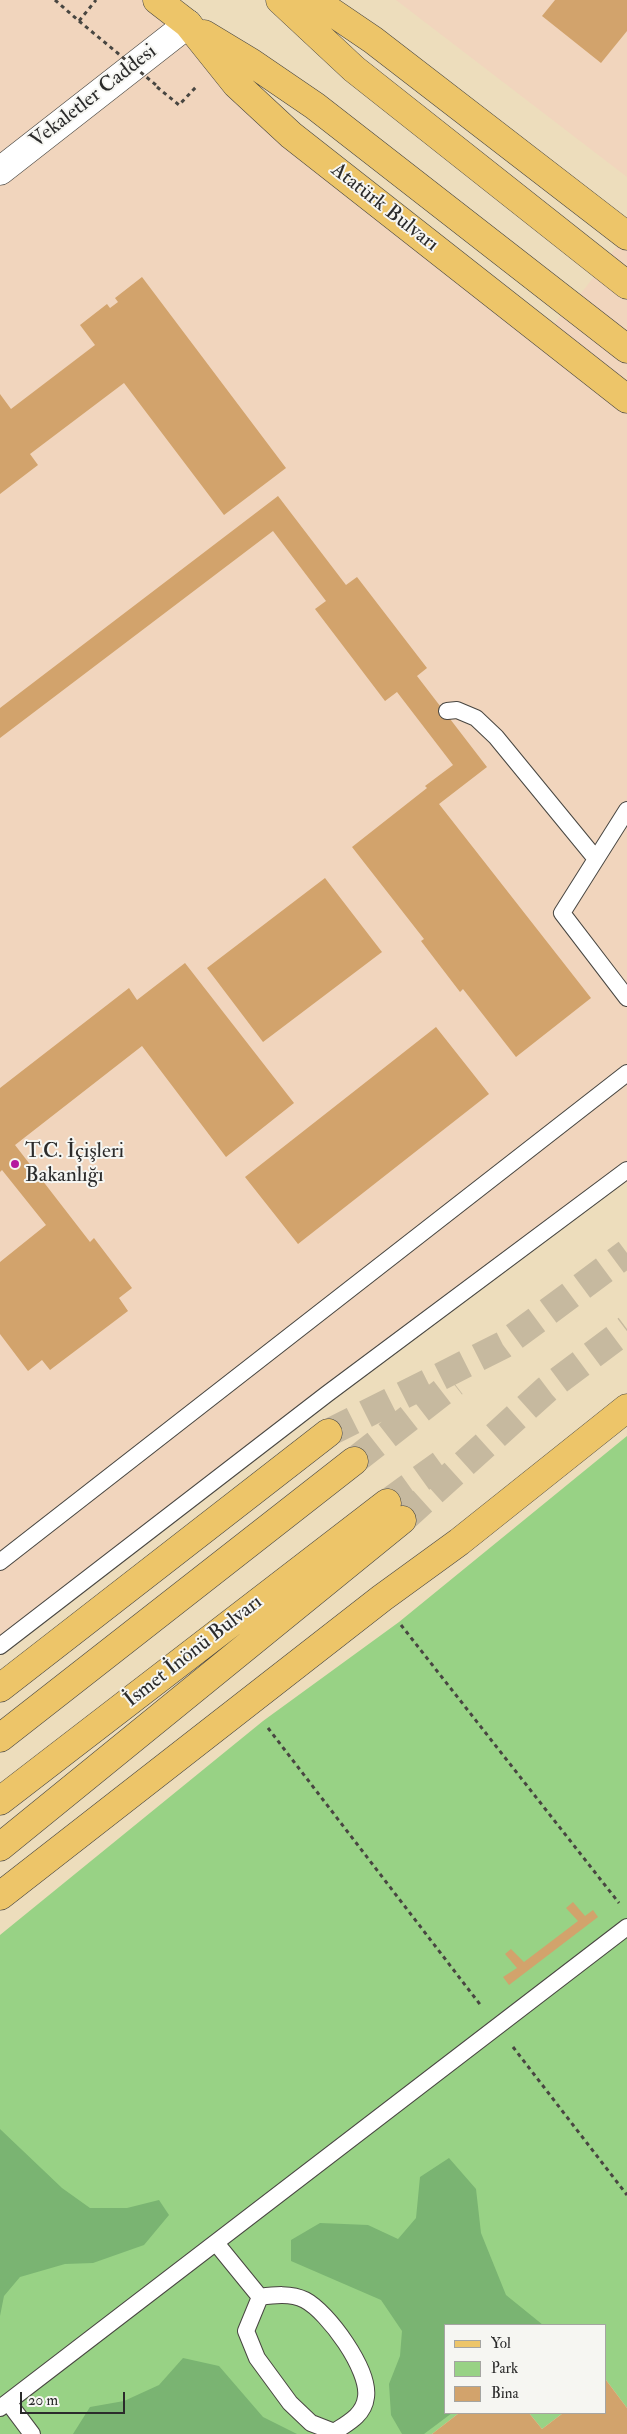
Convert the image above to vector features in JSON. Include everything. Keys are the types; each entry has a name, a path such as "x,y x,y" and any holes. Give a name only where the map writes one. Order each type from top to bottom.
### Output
{"main road":[{"name":"Atatürk Bulvarı","path":"157,0 188,24 236,84 291,135 627,399"},
{"path":"280,0 354,69 627,285"},
{"path":"314,0 373,40 627,236"},
{"path":"188,24 252,63 315,106 627,349"},
{"path":"0,1896 247,1702 458,1542 627,1408"},
{"path":"0,1688 328,1433"},
{"path":"0,1738 354,1461"},
{"name":"İsmet İnönü Bulvarı","path":"0,1801 394,1511 0,1847"}],"street":[{"name":"Vekaletler Caddesi","path":"0,171 188,24"}],"lane":[{"path":"447,711 457,710 476,718 596,859"},
{"path":"627,810 562,913 627,998"},
{"path":"0,1562 627,1073"},
{"path":"0,1646 328,1394 627,1170"},
{"path":"32,2434 4,2405 627,1927"},
{"path":"216,2243 260,2297"},
{"path":"281,2294 304,2300 324,2316 363,2372 366,2397 356,2419 334,2432 311,2424 285,2397 257,2358 246,2331 260,2297 281,2294"}],"path":[{"path":"55,0 180,105"},
{"path":"79,20 96,0"},
{"path":"382,1598 621,1906"},
{"path":"247,1702 627,2196"}],"shaded area":[{"path":"0,0 157,0 236,84 545,334 586,287 627,233 627,1170 0,1646"},
{"path":"396,0 627,0 627,177"}],"green space":[{"path":"627,1436 627,2408 607,2381 607,2324 444,2324 444,2414 458,2414 432,2434 0,2434 0,1935 263,1721 399,1622"},
{"path":"0,2129 62,2188 90,2208 127,2208 159,2200 169,2215 144,2245 93,2263 65,2264 20,2277 4,2296 0,2316"},
{"path":"449,2158 476,2189 481,2233 506,2295 542,2324 444,2324 444,2414 451,2414 424,2434 402,2434 391,2415 389,2384 400,2356 402,2331 381,2300 291,2261 291,2240 320,2223 368,2225 398,2239 416,2218 420,2177"},
{"path":"183,2358 219,2366 263,2417 297,2434 73,2434 90,2407 124,2401 159,2385"},
{"path":"530,2414 562,2414 542,2429"}],"building":[{"path":"555,0 627,0 627,31 601,63 542,16"},
{"path":"142,277 286,468 224,515 124,383 30,454 38,465 0,494 0,394 11,409 95,345 80,325 107,304 110,308 118,302 115,298"},
{"path":"278,496 346,585 357,577 427,668 417,676 487,767 439,804 591,998 516,1057 463,989 460,992 421,941 424,939 352,847 453,765 397,692 385,701 315,609 326,601 273,531 0,738 0,708"},
{"path":"325,878 382,952 263,1042 207,968"},
{"name":"T.C. İçişleri Bakanlığı","path":"185,963 294,1103 226,1157 142,1046 15,1145 90,1242 94,1238 132,1288 119,1298 128,1311 50,1370 42,1360 28,1371 0,1334 0,1262 46,1225 2,1170 0,1172 0,1088 129,988 137,1000"},
{"path":"436,1027 489,1094 298,1244 245,1177"},
{"path":"573,1902 585,1916 593,1910 598,1917 509,1985 503,1977 517,1968 505,1954 511,1949 524,1962 578,1921 566,1908"},
{"path":"607,2381 627,2408 627,2434 432,2434 458,2414 530,2414 542,2429 562,2414 607,2414"}],"tunnel":[{"path":"328,1433 503,1345 627,1253"},
{"path":"402,1520 547,1389 627,1329"},
{"path":"354,1461 454,1383"},
{"path":"387,1503 441,1464"}],"place":[{"name":"T.C. İçişleri Bakanlığı","path":"15,1164"}]}
